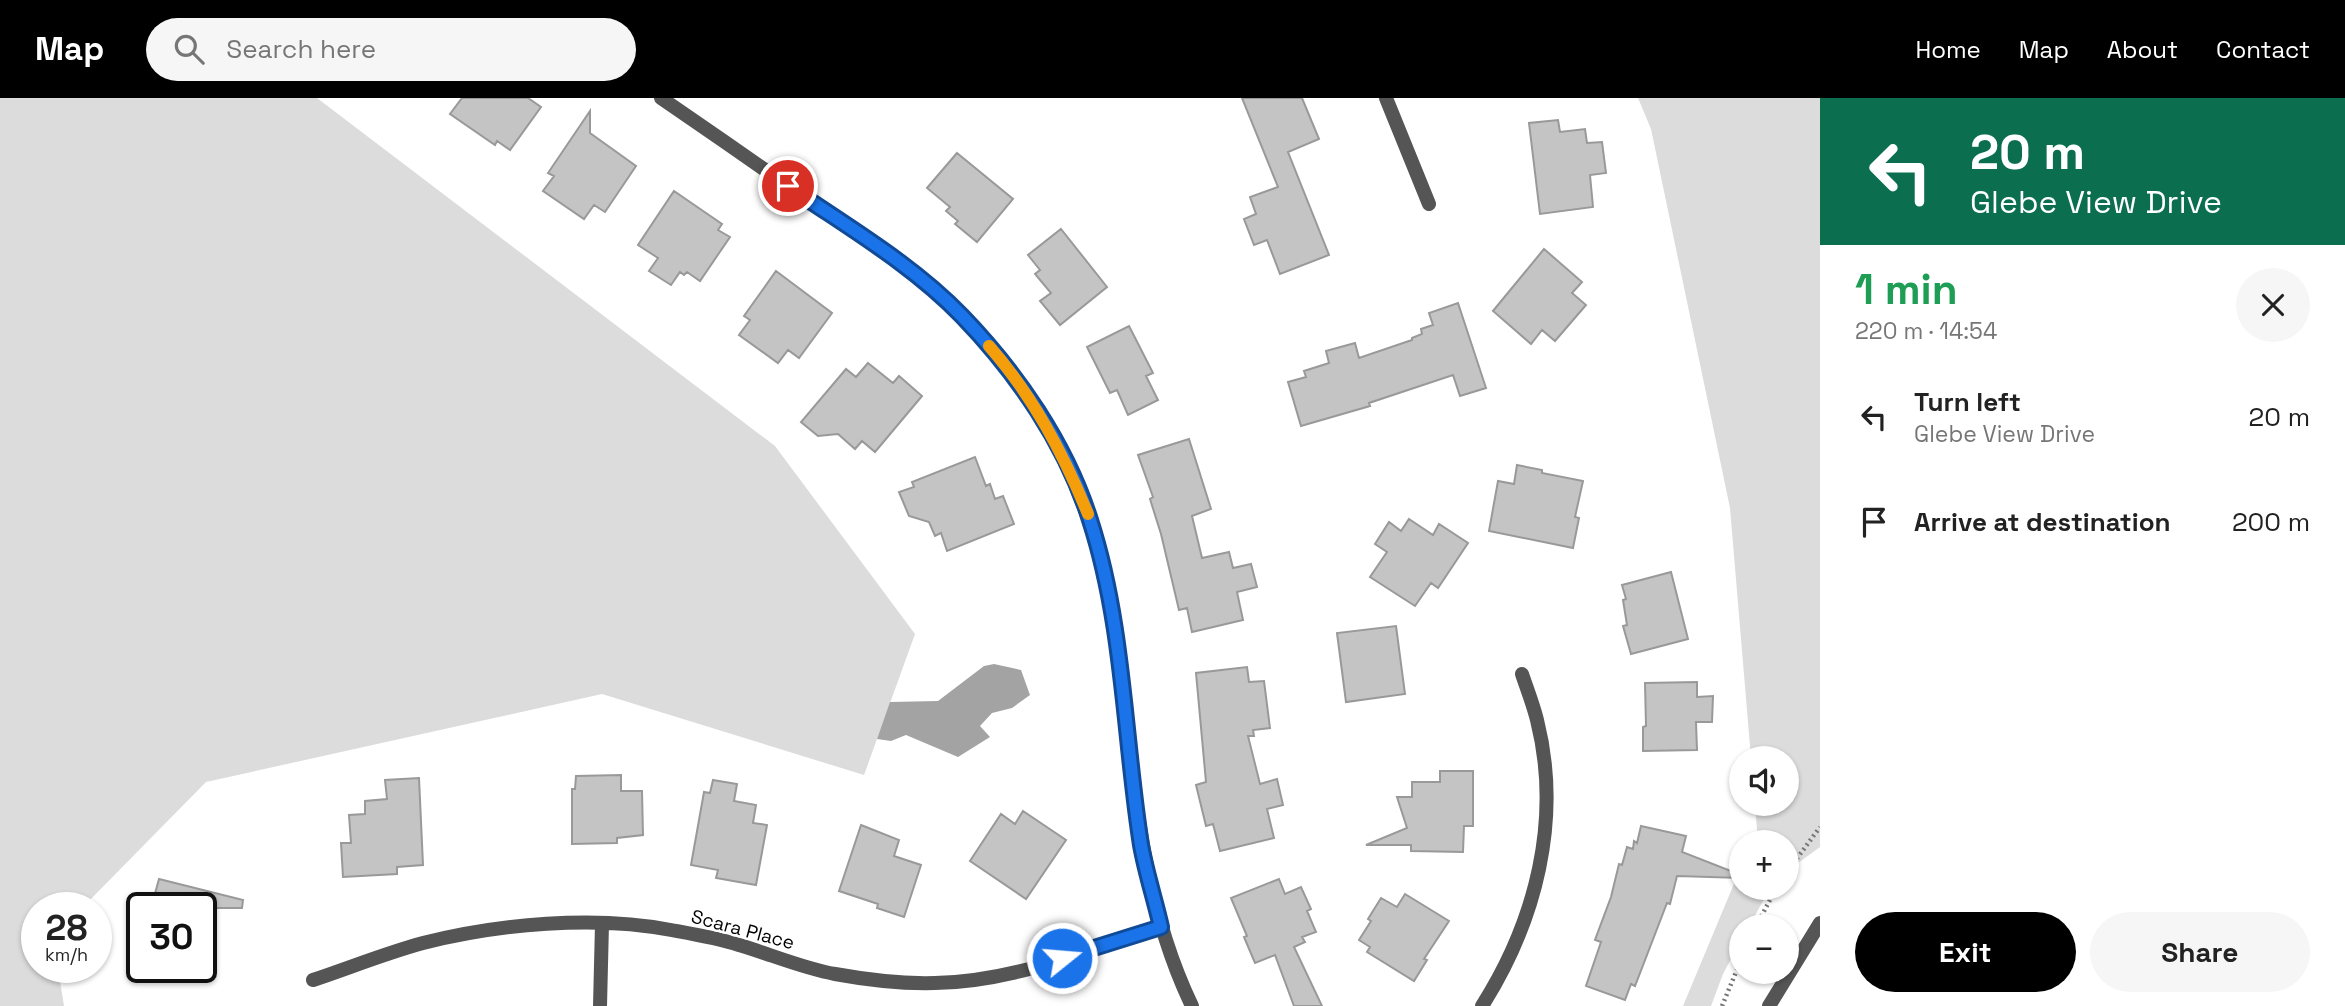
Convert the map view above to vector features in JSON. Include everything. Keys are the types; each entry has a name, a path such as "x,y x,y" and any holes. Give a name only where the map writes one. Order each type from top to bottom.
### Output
{"street":[{"path":"661,98 915,274 960,314 999,357 1034,404 1066,461 1090,519 1101,557 1116,636 1142,847 1161,927 1192,1006"},
{"path":"1386,98 1429,204"},
{"path":"1482,1006 1508,962 1527,917 1540,871 1546,820 1543,758 1537,721 1522,674"},
{"path":"600,1006 602,923"},
{"name":"Scara Place","path":"313,980 423,944 484,931 543,924 602,923 667,929 735,943 832,974 886,982 937,984 989,978 1037,966 1161,927"},
{"path":"1769,1006 1820,923"}],"path":[{"path":"1799,856 1820,827"},
{"path":"1722,1006 1731,984"}],"shaded area":[{"path":"0,98 317,98 775,446 915,634 864,775 602,694 206,782 98,892 21,892 21,983 60,983 64,1006 0,1006"},
{"path":"1638,98 1820,98 1820,847 1799,862 1799,830 1757,830 1756,816 1799,816 1799,746 1750,746 1730,508 1651,129"},
{"path":"994,664 1021,670 1030,695 1012,708 992,713 980,726 990,737 958,757 906,735 891,741 877,739 890,702 938,701 984,666"},
{"path":"1729,896 1729,900 1764,900 1756,914 1729,914 1729,963 1711,1006 1683,1006"}],"building":[{"path":"462,98 528,98 541,107 510,150 497,141 495,145 450,114"},
{"path":"1242,98 1302,98 1319,139 1288,152 1329,255 1280,274 1267,240 1254,245 1244,219 1256,214 1250,197 1278,187"},
{"path":"590,111 590,133 636,166 605,212 594,205 584,219 543,191 554,176 548,173"},
{"path":"1558,120 1560,132 1585,129 1587,143 1602,142 1606,173 1590,175 1593,207 1540,214 1529,123"},
{"path":"957,153 1013,199 977,242 955,224 958,221 946,211 950,207 927,188"},
{"path":"674,191 722,224 718,230 730,237 700,281 687,272 684,275 680,272 671,285 649,271 658,258 638,245"},
{"path":"1061,229 1107,287 1060,325 1040,301 1051,293 1035,274 1040,270 1028,255"},
{"path":"1544,249 1582,282 1572,293 1586,305 1555,341 1542,330 1531,344 1493,311"},
{"path":"776,271 832,313 799,358 788,350 778,363 739,335 750,320 744,316"},
{"path":"1458,303 1486,388 1460,396 1453,375 1369,403 1370,406 1301,426 1288,382 1306,377 1304,371 1329,363 1326,351 1355,343 1359,358 1412,340 1422,334 1421,329 1433,325 1429,313"},
{"path":"1129,326 1153,373 1146,376 1158,400 1128,415 1117,390 1110,393 1087,347"},
{"path":"868,363 893,383 899,376 922,396 875,452 862,441 855,449 838,434 818,436 801,422 846,369 856,377"},
{"path":"1189,439 1211,509 1192,516 1202,558 1229,552 1233,568 1251,564 1257,587 1237,592 1243,620 1192,632 1187,608 1179,610 1150,499 1153,497 1138,455"},
{"path":"975,457 986,486 990,484 995,499 1003,496 1014,524 947,551 941,533 935,536 929,522 909,516 899,492 914,487 912,482"},
{"path":"1517,465 1583,481 1575,517 1579,518 1573,548 1489,531 1498,481 1514,484"},
{"path":"1409,519 1433,535 1439,524 1468,543 1438,588 1431,583 1415,606 1370,577 1387,552 1375,544 1389,522 1401,531"},
{"path":"1671,572 1688,639 1631,654 1623,626 1627,625 1623,600 1626,599 1622,585"},
{"path":"1396,626 1405,694 1346,702 1337,633"},
{"path":"1247,667 1249,682 1264,681 1270,728 1253,730 1254,736 1248,736 1260,784 1277,779 1283,805 1267,809 1274,838 1220,851 1213,824 1206,826 1196,785 1206,782 1196,673"},
{"path":"1697,682 1697,697 1713,696 1712,722 1696,722 1697,750 1643,751 1643,727 1646,726 1645,683"},
{"path":"1440,771 1473,771 1473,826 1464,826 1463,852 1411,851 1411,845 1366,845 1407,828 1397,797 1412,797 1412,782 1440,782"},
{"path":"621,775 621,791 642,791 643,835 617,838 617,843 572,844 572,789 575,789 576,776"},
{"path":"419,778 423,865 397,867 397,874 343,877 341,843 351,843 349,815 365,814 365,801 387,799 385,780"},
{"path":"713,780 737,784 734,801 756,805 753,823 767,825 756,885 716,878 718,870 691,865 704,792 710,793"},
{"path":"1023,811 1066,840 1026,899 970,861 1001,814 1015,824"},
{"path":"861,825 899,840 894,856 921,865 904,917 877,908 878,904 839,891"},
{"path":"1641,826 1686,836 1682,852 1729,870 1729,878 1677,876 1670,904 1667,903 1635,986 1631,984 1625,1000 1586,986 1601,942 1595,940 1611,897 1619,864 1622,865 1627,847 1633,849 1634,841 1637,843"},
{"path":"159,879 211,892 155,892"},
{"path":"1279,879 1285,894 1301,887 1311,909 1307,911 1316,932 1302,937 1305,942 1294,947 1322,1006 1294,1006 1275,955 1255,963 1244,937 1247,936 1231,898"},
{"path":"217,894 243,900 242,908 217,908"},
{"path":"1405,894 1449,921 1424,959 1427,960 1414,981 1367,952 1370,947 1359,940 1381,898 1397,907"}],"slow traffic":[{"path":"989,346 1034,404 1066,461 1088,514"}],"route":[{"path":"788,186 915,274 960,314 999,357 1034,404 1066,461 1090,519 1101,557 1116,636 1142,847 1161,927 1062,958"}]}
